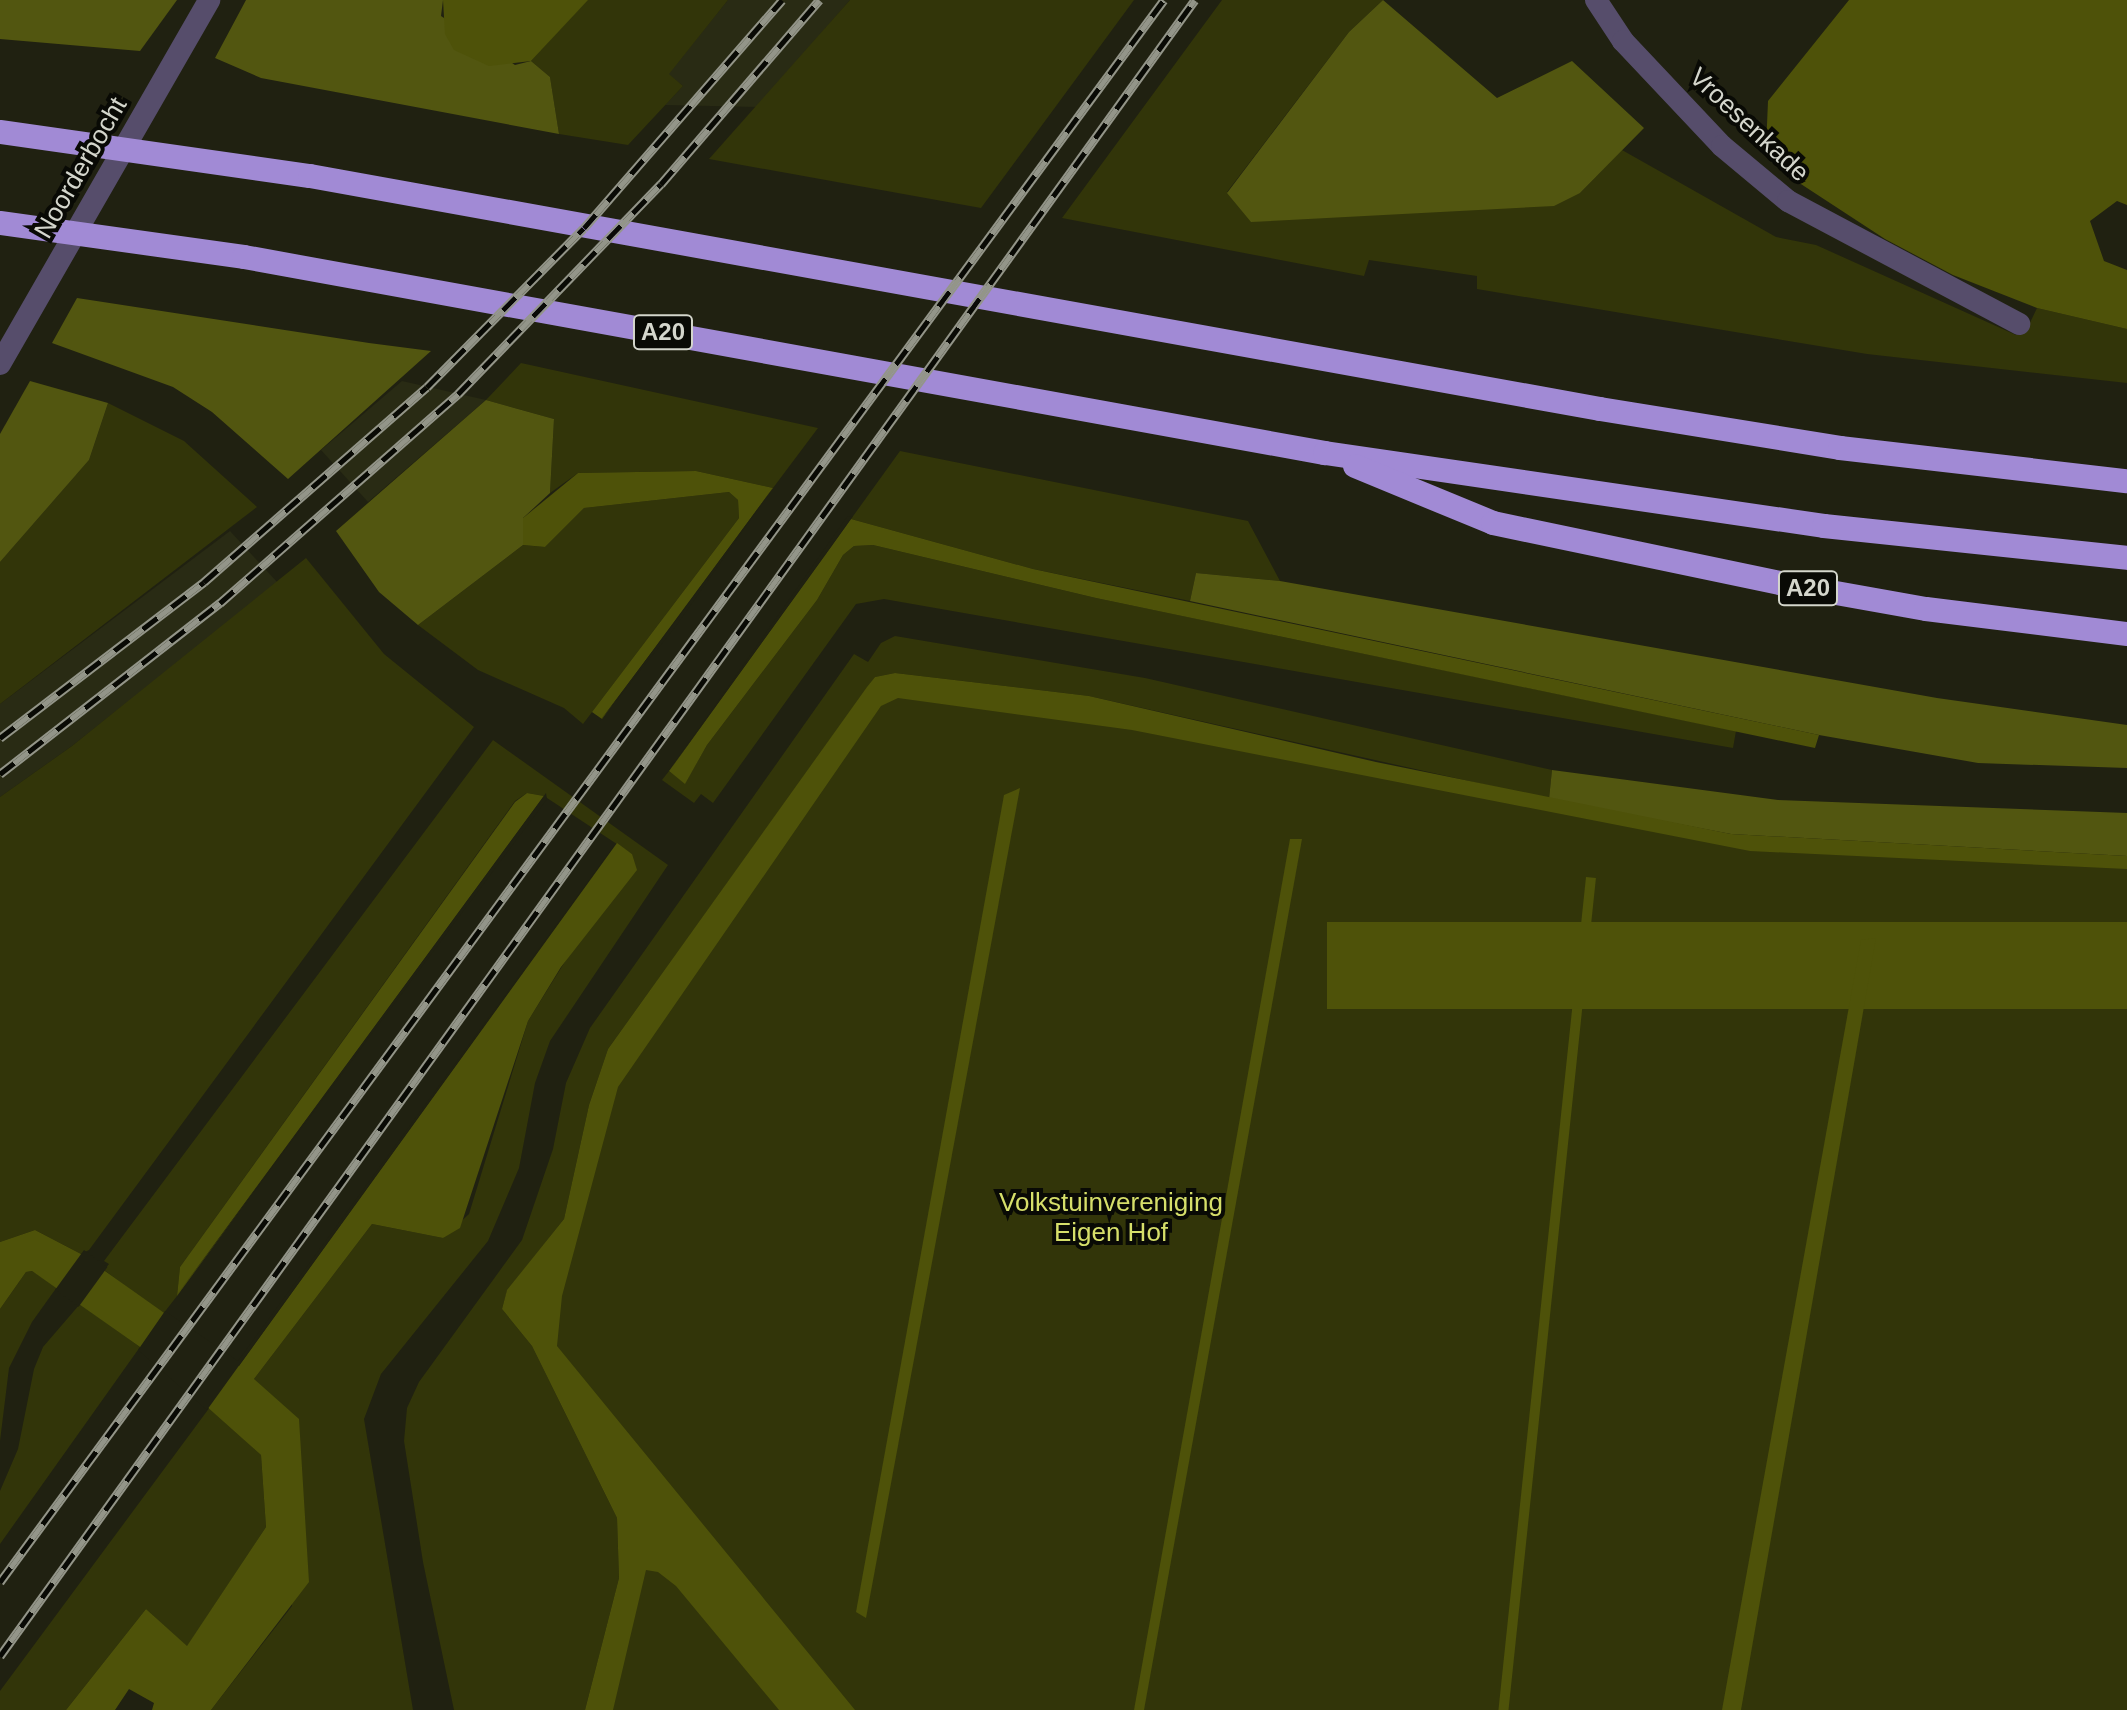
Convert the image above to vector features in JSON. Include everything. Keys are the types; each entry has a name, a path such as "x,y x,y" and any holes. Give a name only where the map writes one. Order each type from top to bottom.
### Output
{"highway":[{"path":"0,132 310,176 1600,409 1840,448 2127,481"},
{"name":"A20","path":"0,223 244,257 1325,453 1824,526 2127,558"},
{"name":"A20","path":"1325,453 1493,523 1795,586 2127,634"}],"street":[{"name":"Noorderbocht","path":"0,364 209,0"},
{"name":"Vroesenkade","path":"1596,0 1623,41 1722,146 1788,201 2019,324"}],"shaded area":[{"path":"0,0 177,0 140,51 0,39"},
{"path":"246,0 443,0 441,16 515,65 531,61 550,77 559,134 261,78 215,58"},
{"path":"443,0 588,0 531,61 489,66 454,50 445,34"},
{"path":"728,0 850,0 757,107 665,105 683,86 668,74"},
{"path":"1383,0 1497,98 1572,61 1644,128 1580,193 1554,206 1251,222 1227,193 1349,32"},
{"path":"1849,0 2127,0 2127,205 2117,201 2090,221 2104,261 2127,270 2127,329 2037,308 1953,275 1885,239 1781,171 1766,148 1768,101"},
{"path":"77,298 431,351 288,479 212,412 173,387 52,343"},
{"path":"30,381 108,403 89,460 0,562 0,434"},
{"path":"402,381 486,400 368,502 321,450"},
{"path":"486,400 554,419 550,493 523,518 523,545 418,625 379,592 336,531"},
{"path":"696,471 773,488 602,719 592,712 739,518 738,500 729,492 584,508 545,547 523,545 523,518 578,473"},
{"path":"851,519 1033,569 1819,735 1815,748 1096,598 873,545 854,546 843,555 817,600 707,745 685,784 669,771"},
{"path":"230,531 278,583 72,746 0,797 0,704"},
{"path":"1196,573 1280,581 1937,698 2127,725 2127,768 1978,763 1819,735 1190,601"},
{"path":"895,673 1089,696 1376,762 1731,834 2127,856 2127,869 1750,851 1132,730 898,698 881,706 618,1087 562,1296 557,1346 855,1710 779,1710 676,1586 658,1572 646,1570 613,1710 585,1710 619,1578 617,1518 532,1346 502,1309 507,1290 564,1219 589,1105 608,1049 867,687 875,677"},
{"path":"1552,770 1778,800 2127,813 2127,856 1731,834 1549,799"},
{"path":"1020,788 866,1618 856,1612 1004,795"},
{"path":"527,793 544,796 177,1296 180,1267 515,802"},
{"path":"1290,839 1302,839 1144,1710 1134,1710"},
{"path":"617,843 632,854 637,870 561,967 528,1021 460,1228 443,1238 372,1224 254,1379 299,1419 309,1582 211,1710 152,1710 154,1703 129,1689 115,1710 66,1710 146,1609 187,1646 266,1527 261,1455 140,1347 32,1271 26,1272 0,1309 0,1242 35,1230 81,1254 239,1366"},
{"path":"1586,877 1596,878 1509,1710 1498,1710"},
{"path":"1327,922 2127,922 2127,1009 1327,1009"},
{"path":"1876,938 1741,1710 1722,1710 1861,940"}],"green space":[{"path":"587,0 728,0 669,74 683,86 628,145 559,134 550,77 531,61"},
{"path":"850,0 1134,0 981,208 709,159"},
{"path":"1222,0 1383,0 1349,32 1227,192 1580,193 1622,150 1776,237 1816,245 2016,335 2027,329 2037,308 2127,329 2127,383 1867,354 1477,289 1477,276 1369,260 1364,276 1062,218"},
{"path":"521,363 818,428 773,488 696,471 578,473 550,493 554,419 486,400"},
{"path":"108,403 184,441 257,507 0,704 0,562 89,460"},
{"path":"900,451 1248,521 1280,581 1196,573 1190,601 1033,569 851,519"},
{"path":"729,492 738,500 739,518 583,724 564,708 478,670 418,625 523,545 545,547 584,508"},
{"path":"873,545 1096,598 1736,731 1733,748 884,599 856,604 713,803 701,794 694,803 662,780 669,771 685,783 707,745 817,600 843,555 854,546"},
{"path":"306,558 384,654 474,727 89,1250 81,1254 35,1230 0,1242 0,797 72,746"},
{"path":"895,636 1145,678 1552,770 1549,799 1089,696 895,673 875,677 608,1049 589,1105 564,1219 507,1291 502,1309 532,1346 617,1518 619,1578 585,1710 454,1710 423,1562 404,1441 407,1408 419,1382 522,1240 553,1149 566,1083 590,1028 854,654 868,662 881,643"},
{"name":"Volkstuinvereniging Eigen Hof","path":"918,685 1738,840 2127,859 2127,1710 596,1710 645,1520 529,1323 566,1233 610,1075 880,693"},
{"path":"493,740 668,865 550,1041 535,1083 519,1168 488,1241 381,1374 364,1419 413,1710 211,1710 292,1606 254,1379 372,1224 443,1238 469,1214 528,1021 632,854 544,796 527,793 515,801 180,1267 177,1296 163,1314 104,1270 109,1264 104,1261"},
{"path":"32,1271 57,1287 32,1322 9,1368 0,1441 0,1309 26,1272"},
{"path":"80,1304 140,1347 0,1544 0,1491 18,1449 34,1369 43,1347"},
{"path":"210,1407 261,1455 266,1527 187,1647 146,1609 66,1710 0,1710 0,1691"}],"pier":[{"path":"775,485 676,626 599,722 673,624"},
{"path":"853,516 831,547 667,774 847,517"},
{"path":"546,793 547,799 174,1299 491,868"},
{"path":"619,839 207,1410 138,1350 165,1311 238,1361"},
{"path":"84,1250 107,1267 79,1307 55,1290"}],"railway":[{"path":"0,738 204,582 427,387 584,228 782,0"},
{"path":"0,774 220,603 458,394 661,184 819,0"},
{"path":"0,1582 1164,0"},
{"path":"0,1656 1195,0"}]}
